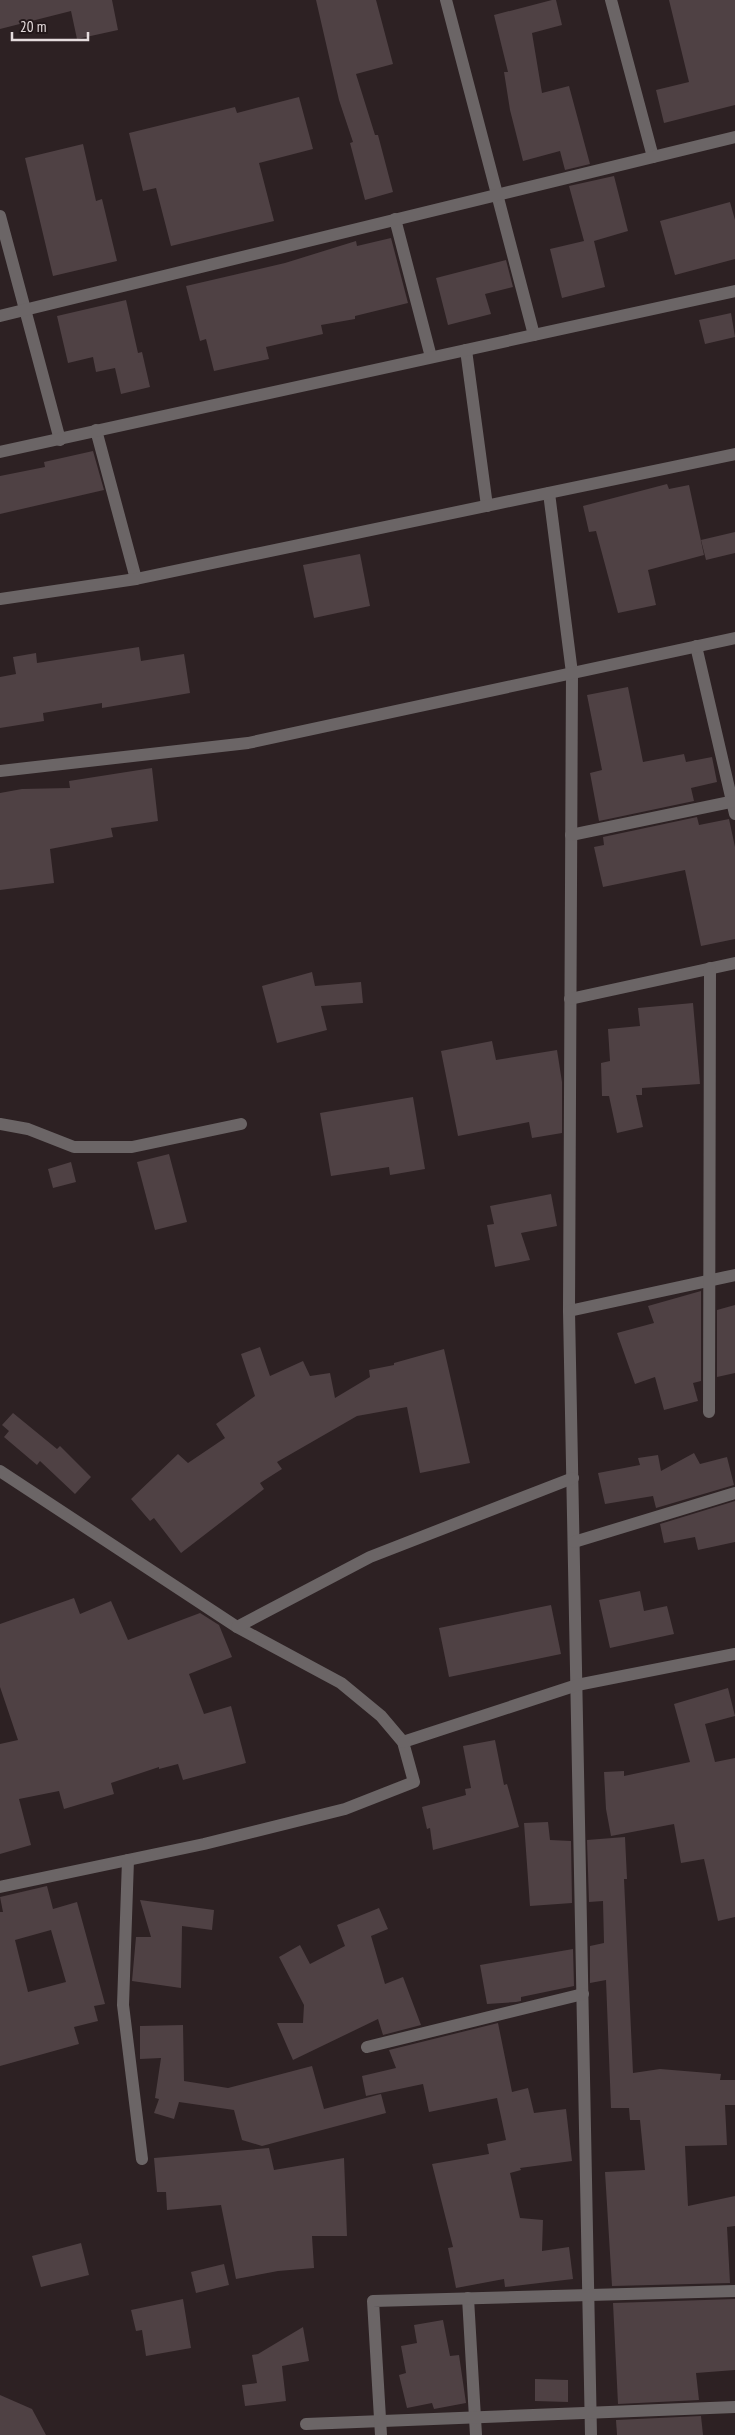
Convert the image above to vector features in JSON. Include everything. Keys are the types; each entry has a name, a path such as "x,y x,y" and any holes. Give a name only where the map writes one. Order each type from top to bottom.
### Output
{"street":[{"path":"446,0 534,335"},
{"path":"611,0 653,157"},
{"path":"0,316 735,137"},
{"path":"0,216 60,440"},
{"path":"396,219 431,357"},
{"path":"0,452 735,291"},
{"path":"466,350 487,506"},
{"path":"96,430 136,579"},
{"path":"0,599 136,579 735,454"},
{"path":"549,493 572,673 568,1311 578,1685 592,2435"},
{"path":"0,771 248,743 735,638"},
{"path":"571,835 734,806 696,646"},
{"path":"570,999 735,963"},
{"path":"709,1412 711,1280 710,968"},
{"path":"0,1124 28,1129 74,1147 132,1147 241,1124"},
{"path":"568,1311 735,1274"},
{"path":"0,1471 237,1627 341,1683 381,1716 403,1742 414,1782 345,1809 128,1860 0,1887"},
{"path":"237,1627 370,1557 573,1478"},
{"path":"574,1542 735,1493"},
{"path":"403,1742 578,1685 735,1654"},
{"path":"128,1860 123,2005 142,2159"},
{"path":"367,2046 583,1994"},
{"path":"381,2435 373,2301 735,2291"},
{"path":"468,2298 476,2435"},
{"path":"306,2424 735,2407"}],"building":[{"path":"0,0 112,0 118,30 77,39 71,11 0,29"},
{"path":"316,0 376,0 393,64 356,74 375,135 378,135 393,192 365,200 350,143 353,142 339,100"},
{"path":"556,0 562,25 532,33 542,93 569,86 590,164 565,170 560,151 523,161 510,110 504,72 508,72 494,15"},
{"path":"669,0 735,0 735,105 664,123 656,90 689,82"},
{"path":"299,97 313,149 259,163 274,221 171,246 156,188 143,191 129,133 235,107 237,113"},
{"path":"83,144 96,201 102,199 117,261 53,276 25,158"},
{"path":"614,176 628,231 594,241 605,287 562,298 550,249 584,241 569,186"},
{"path":"730,202 735,220 735,259 675,275 660,221"},
{"path":"391,238 408,303 355,316 355,319 321,325 323,334 266,347 269,359 214,371 206,339 200,341 186,286 285,263 356,241 357,246"},
{"path":"506,260 513,287 485,294 491,314 448,325 436,278"},
{"path":"126,300 138,353 142,352 150,387 121,394 115,368 96,372 93,357 68,363 57,316"},
{"path":"731,313 735,337 705,344 699,320"},
{"path":"93,451 104,490 0,514 0,476 45,467 44,462"},
{"path":"667,484 669,489 689,485 704,555 648,570 656,605 618,613 596,531 589,532 583,506"},
{"path":"735,532 735,553 706,560 701,540"},
{"path":"360,554 370,606 314,618 303,565"},
{"path":"139,647 141,661 184,654 190,693 102,708 102,703 43,713 44,721 0,728 0,677 16,674 13,657 36,653 37,663"},
{"path":"628,687 643,762 684,754 686,762 712,757 717,782 691,788 694,801 599,821 590,773 602,770 587,695"},
{"path":"152,768 158,821 111,828 113,837 50,849 54,883 0,890 0,793 22,789 70,788 69,781"},
{"path":"697,817 699,825 729,819 735,847 735,939 701,946 685,870 603,887 594,847 604,845 603,837"},
{"path":"312,972 315,986 361,982 363,1003 321,1006 327,1030 277,1043 262,986"},
{"path":"693,1003 700,1084 642,1088 642,1095 636,1095 643,1127 617,1133 609,1096 602,1096 601,1063 610,1061 608,1029 640,1026 638,1008"},
{"path":"492,1041 496,1060 557,1050 562,1082 562,1133 532,1138 529,1122 458,1136 441,1051"},
{"path":"413,1097 425,1169 390,1175 389,1167 331,1176 320,1113"},
{"path":"169,1154 187,1222 155,1230 137,1162"},
{"path":"71,1162 76,1182 53,1188 48,1169"},
{"path":"551,1194 557,1226 521,1233 530,1260 495,1267 487,1225 494,1224 490,1206"},
{"path":"701,1291 701,1381 693,1383 698,1401 664,1410 655,1377 635,1384 617,1333 654,1323 648,1306"},
{"path":"735,1305 735,1373 717,1377 717,1310"},
{"path":"260,1347 270,1376 303,1361 310,1376 330,1373 335,1398 370,1377 369,1370 394,1365 394,1363 444,1349 470,1463 420,1473 407,1407 357,1416 277,1462 282,1469 260,1483 264,1489 181,1553 154,1518 150,1521 131,1499 178,1454 188,1463 225,1438 216,1424 255,1396 241,1354"},
{"path":"13,1413 57,1449 60,1446 91,1477 75,1494 40,1461 37,1465 4,1437 9,1431 2,1425"},
{"path":"694,1453 700,1464 727,1457 734,1485 656,1508 653,1496 605,1504 598,1473 640,1465 638,1458 658,1455 661,1471"},
{"path":"735,1501 735,1542 698,1550 695,1537 664,1543 660,1524"},
{"path":"640,1591 644,1611 667,1606 674,1634 610,1648 599,1600"},
{"path":"74,1598 80,1614 111,1601 128,1640 200,1613 219,1625 232,1657 189,1674 204,1714 231,1706 246,1763 183,1780 178,1764 159,1769 159,1767 111,1783 114,1794 64,1809 59,1791 19,1799 31,1845 0,1854 0,1744 18,1740 0,1687 0,1624"},
{"path":"551,1605 561,1654 449,1677 439,1628"},
{"path":"728,1688 735,1716 705,1724 715,1762 735,1758 735,1917 718,1921 704,1859 681,1863 674,1824 611,1836 606,1809 604,1772 624,1771 624,1776 690,1762 674,1704"},
{"path":"495,1740 504,1785 507,1784 519,1827 433,1850 430,1828 427,1829 422,1807 466,1795 465,1789 471,1788 463,1746"},
{"path":"548,1822 550,1840 571,1841 572,1903 530,1906 524,1823"},
{"path":"625,1837 627,1879 624,1879 633,2073 660,2069 721,2074 720,2080 735,2080 735,2105 725,2105 727,2145 685,2146 688,2206 735,2196 735,2226 727,2227 730,2283 612,2286 605,2172 645,2170 640,2120 630,2120 629,2108 611,2108 606,1980 590,1983 590,1946 604,1943 603,1901 589,1902 587,1840"},
{"path":"47,1886 53,1909 77,1902 105,2004 94,2006 98,2021 74,2027 79,2044 0,2066 0,1912 3,1912 0,1897","holes":["51,1930 66,1982 28,1992 15,1940"]},
{"path":"140,1900 214,1910 212,1930 182,1926 181,1988 132,1981 136,1937 151,1937"},
{"path":"379,1908 388,1929 371,1936 385,1984 403,1977 421,2025 383,2035 378,2019 293,2060 277,2023 303,2023 304,2005 279,1957 300,1945 310,1964 345,1946 337,1925"},
{"path":"573,1949 574,1986 521,1997 521,2001 487,2004 480,1965"},
{"path":"498,2023 512,2092 528,2088 534,2113 566,2109 572,2161 520,2168 521,2170 510,2173 520,2218 543,2220 542,2251 569,2247 573,2279 505,2287 504,2279 456,2288 448,2248 453,2247 432,2164 489,2154 487,2144 506,2140 497,2098 429,2112 423,2084 366,2096 362,2076 396,2068 389,2050"},
{"path":"183,2025 184,2081 228,2088 312,2066 324,2109 381,2094 386,2113 262,2146 242,2140 234,2110 179,2102 174,2119 154,2113 159,2099 155,2098 161,2058 140,2059 140,2026"},
{"path":"269,2148 274,2170 344,2158 347,2236 312,2236 314,2268 278,2271 236,2279 221,2205 167,2210 166,2192 157,2192 154,2158"},
{"path":"81,2243 89,2275 41,2287 32,2256"},
{"path":"224,2264 229,2285 196,2293 191,2272"},
{"path":"183,2299 191,2348 146,2356 142,2330 136,2331 131,2310"},
{"path":"735,2299 735,2370 696,2373 699,2400 618,2404 613,2303"},
{"path":"443,2320 450,2356 459,2355 466,2403 434,2409 432,2403 407,2408 399,2375 406,2373 401,2346 417,2343 414,2325"},
{"path":"303,2327 309,2361 282,2366 286,2401 245,2406 242,2385 257,2383 252,2355 258,2354"},
{"path":"535,2379 568,2380 568,2402 535,2401"},
{"path":"0,2395 32,2409 46,2435 0,2435"},
{"path":"701,2416 703,2435 617,2435 616,2420"}]}
